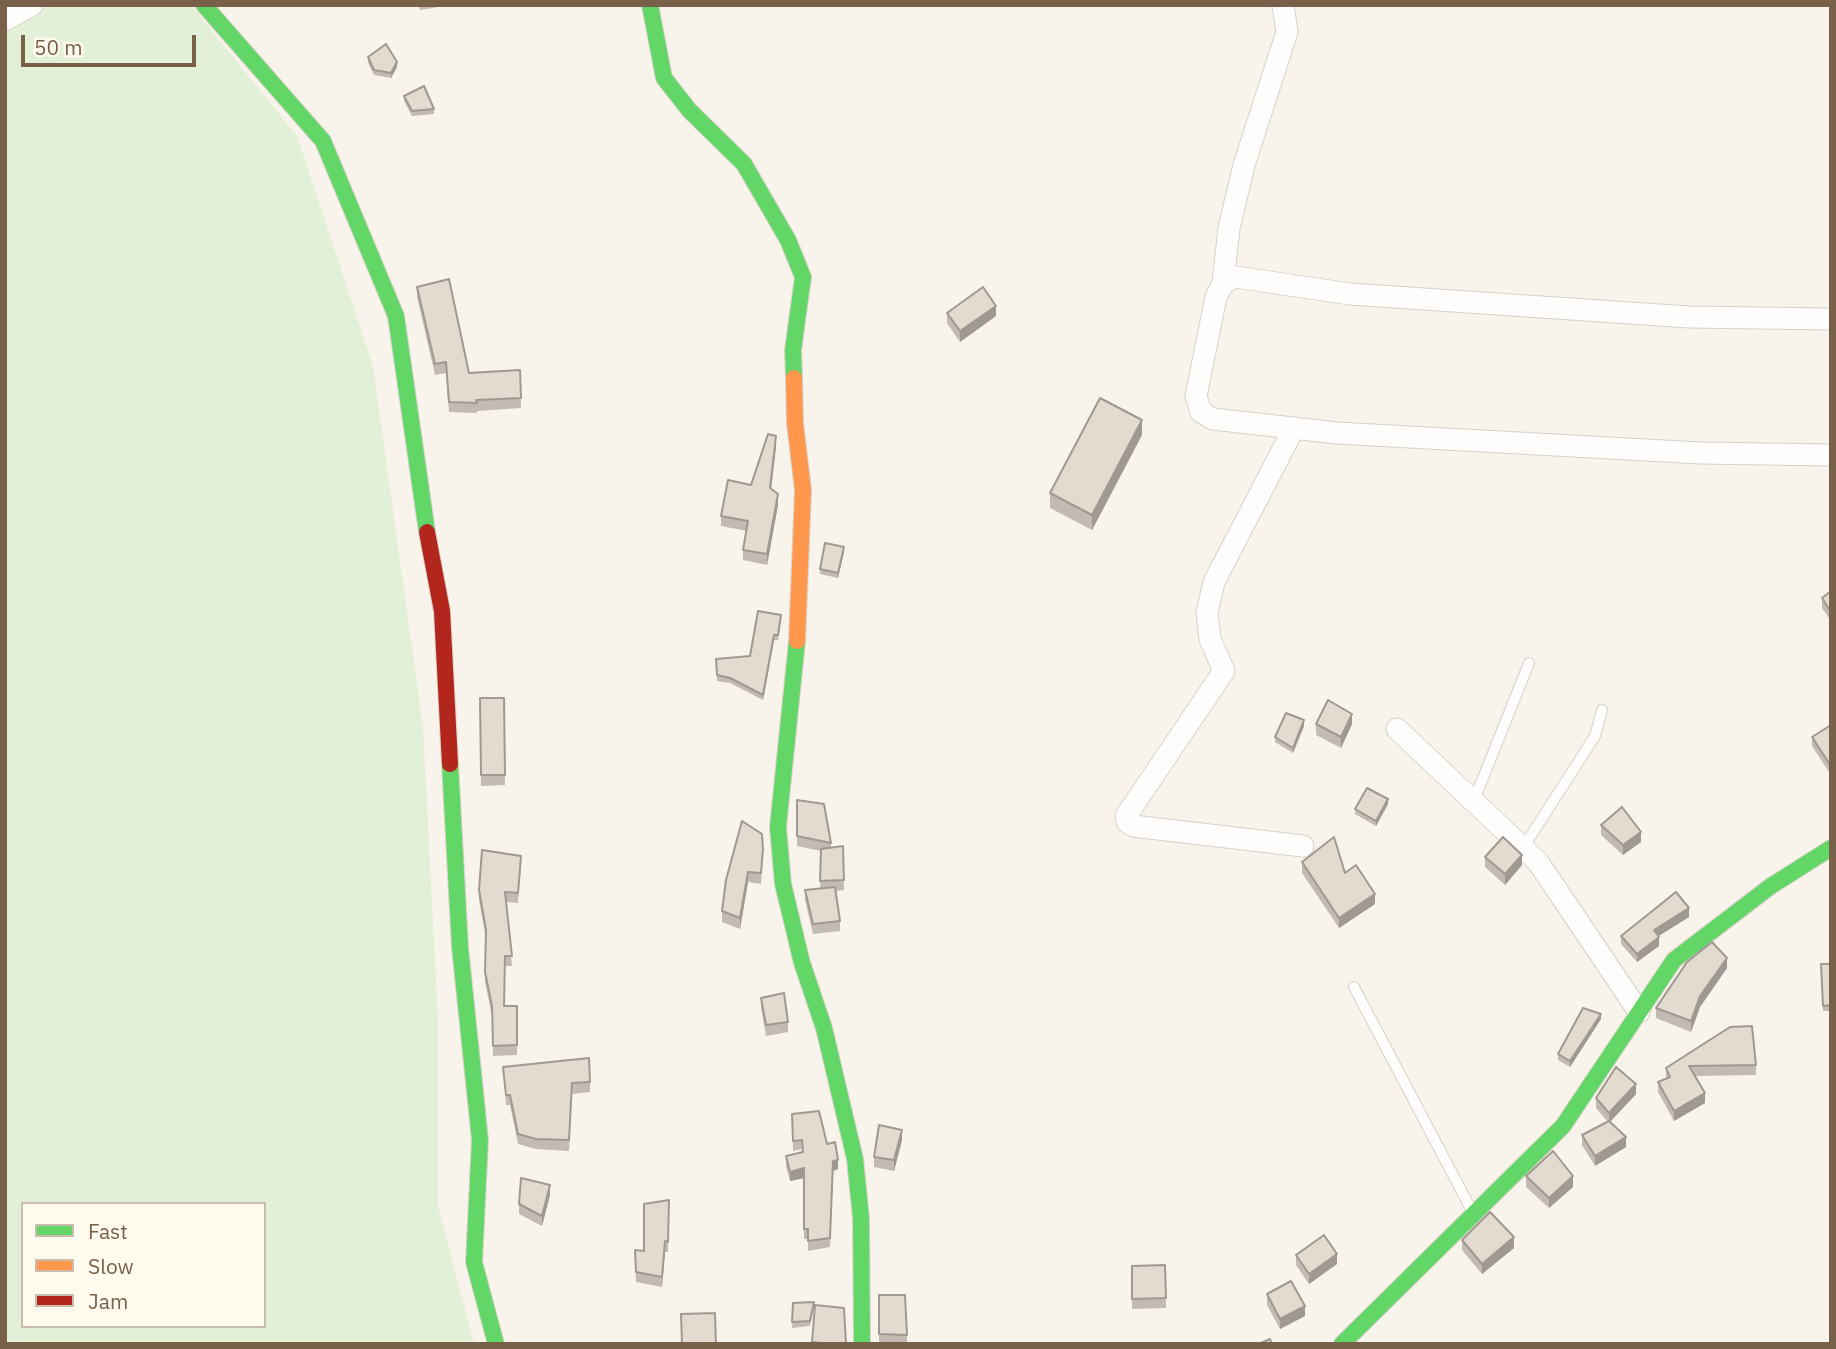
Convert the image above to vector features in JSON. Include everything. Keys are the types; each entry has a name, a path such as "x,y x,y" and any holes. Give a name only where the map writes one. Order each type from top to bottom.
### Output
{"street":[{"path":"5,20 32,5"},
{"path":"204,5 323,141 396,316 421,503 442,611 460,947 480,1140 474,1262 496,1344"},
{"path":"650,5 664,78 688,110 744,163 782,229 803,277 793,350 795,423 803,490 802,579 778,827 782,884 802,963 824,1028 855,1159 861,1218 862,1344"},
{"path":"1283,5 1287,32 1244,165 1229,228 1223,283 1216,298 1196,396 1201,412 1213,419 1294,428 1700,453 1831,455"},
{"path":"1223,283 1236,277 1350,293 1689,317 1831,319"},
{"path":"1294,428 1214,582 1207,613 1210,639 1224,671 1126,816 1127,822 1133,826 1304,846"},
{"path":"1397,729 1538,862 1639,1012"},
{"path":"1342,1344 1563,1126 1674,960 1770,886 1831,848"}],"lane":[{"path":"1473,803 1530,663"},
{"path":"1523,848 1595,736 1602,710"},
{"path":"1354,987 1473,1214"}],"green space":[{"path":"28,5 191,5 297,136 373,366 423,727 438,1021 438,1206 474,1344 5,1344 5,18"}],"building":[{"path":"386,44 397,62 391,73 374,70 368,57"},
{"path":"424,86 434,109 412,111 404,96"},
{"path":"449,279 469,373 520,370 521,398 476,400 477,403 449,402 446,362 435,364 417,287"},
{"path":"983,287 996,306 960,331 947,313"},
{"path":"1100,398 1142,420 1092,515 1050,493"},
{"path":"768,434 776,436 770,488 778,494 767,554 743,550 748,521 721,516 728,480 751,485"},
{"path":"825,543 844,547 838,573 820,569"},
{"path":"1831,591 1831,612 1822,598"},
{"path":"758,611 781,615 778,635 774,635 763,695 730,678 717,675 716,659 750,656"},
{"path":"480,698 504,698 505,775 481,775"},
{"path":"1328,700 1352,714 1341,737 1316,724"},
{"path":"1286,713 1304,720 1293,748 1275,737"},
{"path":"1831,725 1831,766 1812,737"},
{"path":"1367,788 1388,799 1376,821 1355,809"},
{"path":"797,800 824,804 831,843 797,836"},
{"path":"1622,807 1641,832 1623,845 1601,825"},
{"path":"742,821 762,834 763,849 761,873 748,872 740,918 722,911 726,880"},
{"path":"1334,837 1345,873 1356,865 1375,894 1339,918 1302,862"},
{"path":"1503,837 1522,855 1505,874 1485,857"},
{"path":"843,846 844,880 820,881 821,849"},
{"path":"482,850 521,856 518,893 505,892 512,956 505,956 504,1006 517,1006 517,1045 493,1046 492,1006 485,972 486,930 479,890"},
{"path":"835,887 840,921 813,924 805,890"},
{"path":"1676,892 1689,908 1654,930 1659,937 1637,954 1621,936"},
{"path":"1712,942 1727,958 1700,996 1691,1021 1656,1008 1687,962"},
{"path":"1821,964 1831,964 1831,1005 1823,1006"},
{"path":"784,993 788,1022 766,1025 761,998"},
{"path":"1583,1008 1601,1014 1570,1061 1558,1054"},
{"path":"1752,1026 1756,1065 1689,1066 1705,1093 1674,1111 1658,1082 1670,1077 1666,1068 1730,1027"},
{"path":"589,1058 590,1082 572,1083 569,1140 536,1139 518,1134 510,1095 506,1095 503,1067"},
{"path":"1616,1067 1636,1084 1609,1113 1596,1098"},
{"path":"819,1111 827,1144 835,1142 838,1160 833,1161 830,1238 808,1241 808,1229 804,1229 804,1168 790,1172 786,1156 803,1152 802,1140 793,1141 792,1114"},
{"path":"1609,1121 1626,1137 1595,1156 1582,1135"},
{"path":"879,1125 902,1130 894,1160 874,1157"},
{"path":"1553,1151 1573,1176 1549,1198 1526,1176"},
{"path":"521,1178 550,1185 542,1216 519,1204"},
{"path":"669,1200 668,1242 665,1241 662,1277 636,1272 635,1250 644,1251 644,1204"},
{"path":"1490,1212 1514,1237 1482,1264 1462,1240"},
{"path":"1324,1235 1337,1254 1309,1274 1296,1255"},
{"path":"1165,1265 1166,1298 1132,1299 1132,1266"},
{"path":"1291,1281 1305,1306 1280,1319 1267,1294"},
{"path":"879,1295 905,1295 907,1335 879,1334"},
{"path":"814,1302 810,1321 792,1322 793,1303"},
{"path":"815,1305 844,1308 846,1344 812,1342"},
{"path":"715,1313 716,1344 682,1344 681,1314"},
{"path":"1270,1339 1272,1344 1259,1344"}],"traffic: fast":[{"path":"204,5 323,141 396,316 427,532"},
{"path":"650,5 664,78 689,110 744,164 788,240 803,277 793,350 794,378"},
{"path":"797,641 778,827 783,884 802,963 824,1028 855,1159 861,1218 862,1344"},
{"path":"450,764 460,947 480,1140 474,1262 496,1344"},
{"path":"1342,1344 1563,1126 1674,960 1771,886 1831,848"}],"traffic: slow":[{"path":"794,378 795,423 803,490 797,641"}],"traffic: jam":[{"path":"427,532 442,611 450,764"}]}
